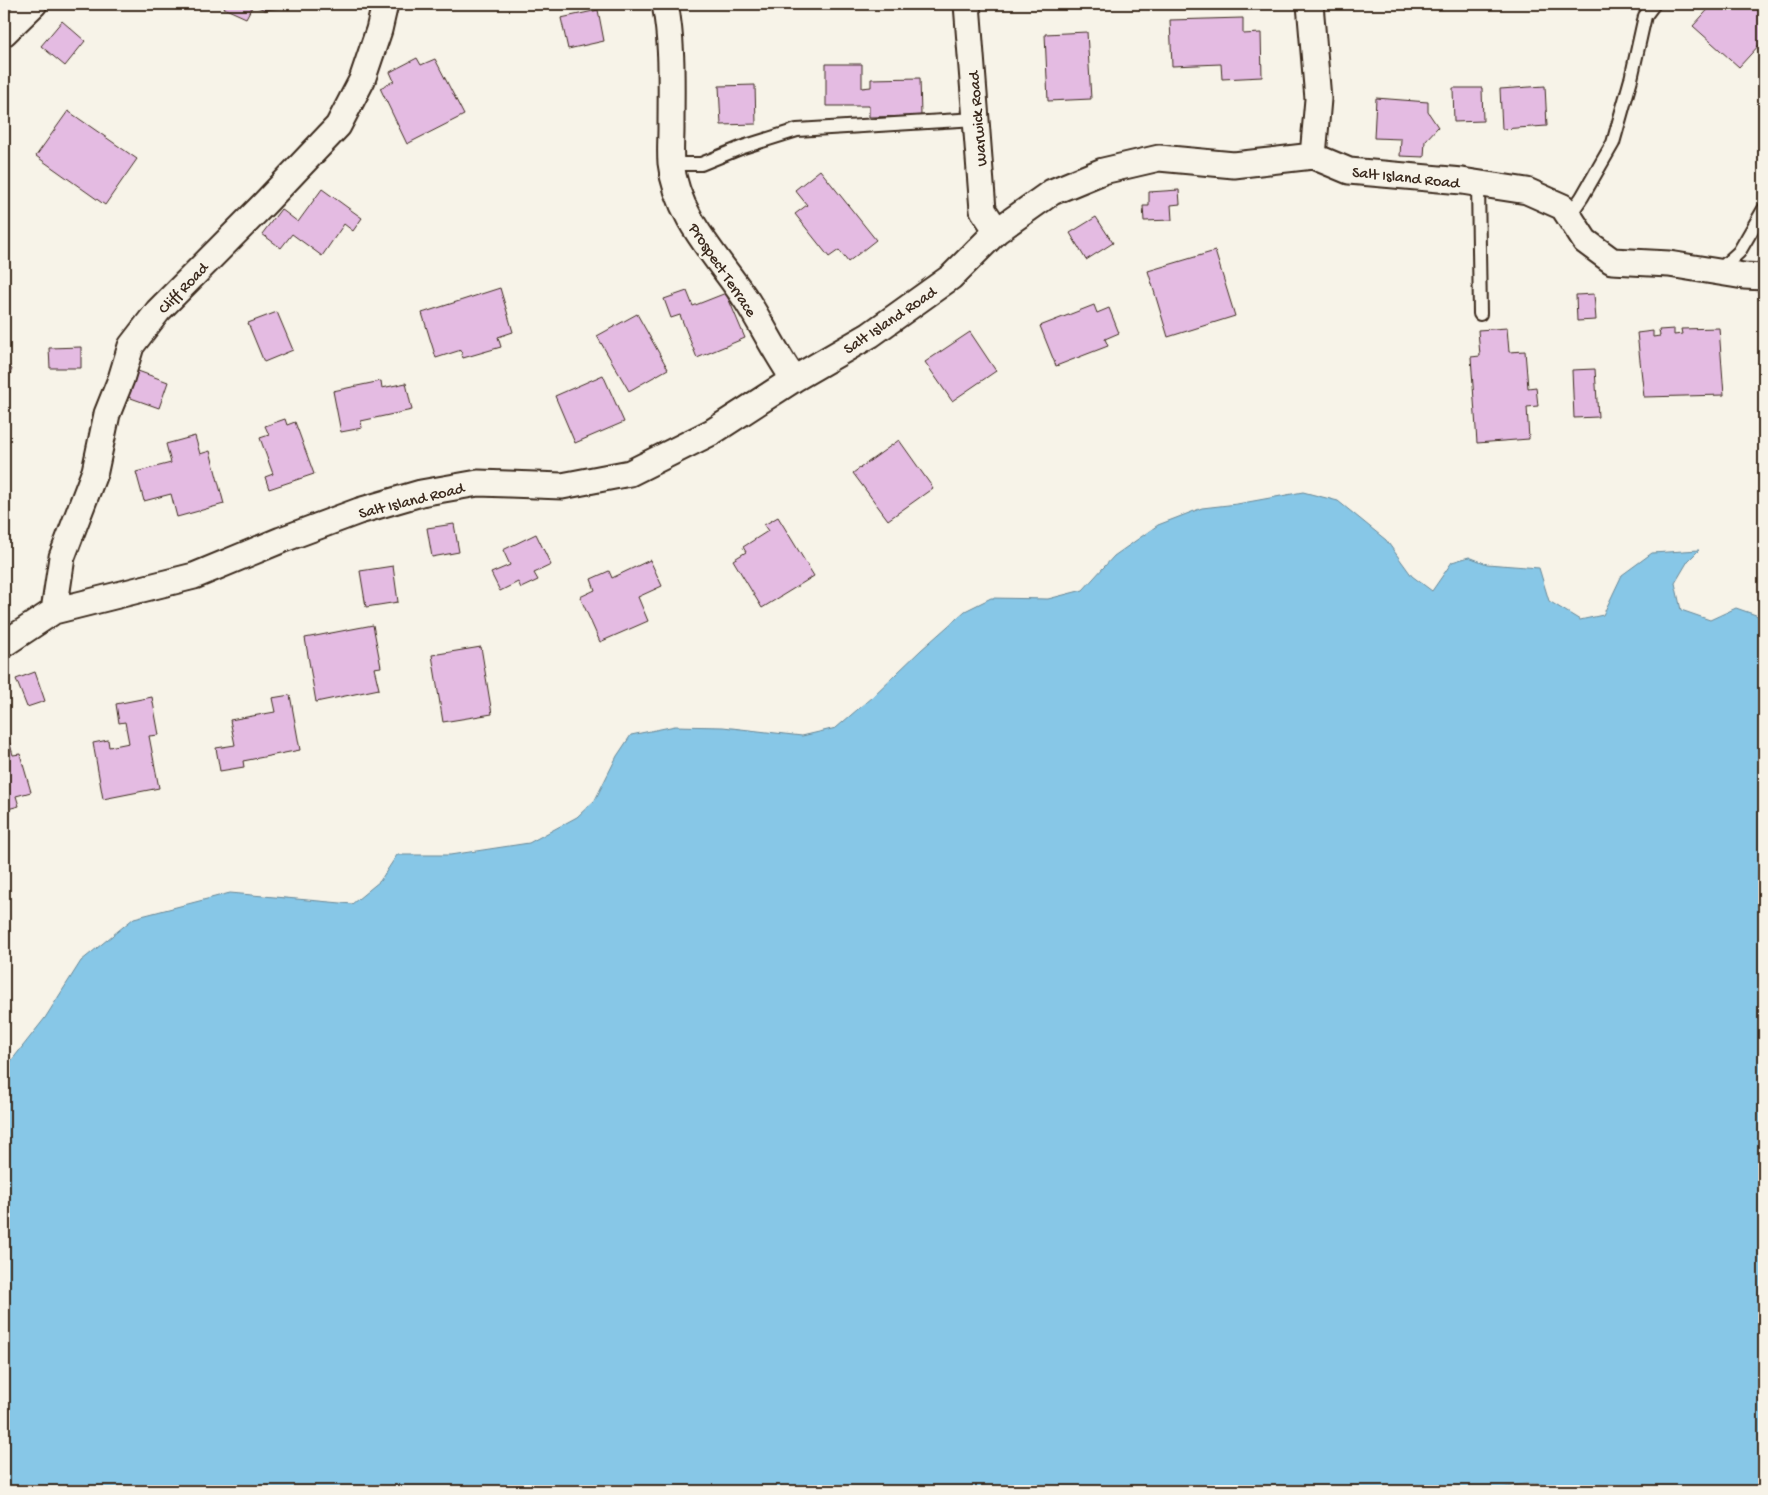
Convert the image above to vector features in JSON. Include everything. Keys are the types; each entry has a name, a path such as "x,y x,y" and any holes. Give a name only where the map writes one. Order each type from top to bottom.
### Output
{"street":[{"path":"4,33 34,4"},
{"name":"Cliff Road","path":"54,611 62,557 95,471 107,414 121,379 131,346 158,310 263,205 338,126 362,80 379,30 385,4"},
{"name":"Prospect Terrace","path":"665,4 669,26 671,58 671,164 678,192 694,229 747,300 778,357 794,379"},
{"name":"Warwick Road","path":"967,4 984,210 997,231"},
{"path":"1310,4 1318,99 1313,156"},
{"name":"Salt Island Road","path":"4,644 54,611 194,576 281,540 359,511 421,493 478,483 562,486 630,473 712,432 794,379 870,335 951,277 997,231 1052,192 1103,171 1159,158 1234,165 1313,156 1349,171 1478,184 1526,191 1563,207 1586,241 1612,261 1669,264 1744,276 1764,276"}],"lane":[{"path":"1569,216 1613,142 1631,78 1645,16 1654,4"},
{"path":"671,164 701,164 743,147 797,130 976,119"},
{"path":"1478,184 1480,314"},
{"path":"1717,272 1739,252 1764,209"}],"water":[{"path":"1303,492 1338,501 1386,540 1412,576 1432,591 1452,562 1469,557 1487,564 1539,568 1549,601 1580,620 1603,615 1622,575 1652,553 1699,550 1688,561 1675,583 1681,610 1710,620 1736,608 1756,615 1764,623 1764,1491 1564,1491 1539,1484 1522,1484 1496,1491 4,1491 4,1070 45,1018 81,961 134,918 230,893 352,904 380,881 397,855 450,855 529,843 577,817 595,800 617,756 631,735 675,726 723,727 802,736 836,728 965,611 991,598 1048,599 1083,590 1114,556 1158,525 1202,508 1237,504"}],"building":[{"path":"226,4 283,4 281,8 265,10 253,5 246,18 224,8"},
{"path":"1713,4 1754,4 1764,13 1764,46 1761,43 1739,67 1693,26"},
{"path":"598,10 604,41 568,49 561,18"},
{"path":"1243,18 1243,34 1261,33 1262,77 1222,79 1221,64 1172,66 1170,20"},
{"path":"62,21 85,41 65,66 41,46"},
{"path":"1087,32 1091,99 1048,101 1045,34"},
{"path":"417,58 421,65 435,59 464,115 407,144 380,88 394,81 390,72"},
{"path":"826,64 862,64 862,88 871,87 871,79 920,78 921,116 869,117 869,106 826,106"},
{"path":"755,85 756,124 721,125 719,86"},
{"path":"1545,86 1547,126 1502,129 1500,89"},
{"path":"1453,88 1482,88 1483,121 1454,122"},
{"path":"1376,98 1428,102 1428,112 1438,127 1425,141 1424,157 1400,156 1401,139 1374,138"},
{"path":"68,111 137,159 105,205 36,156"},
{"path":"820,170 876,240 848,262 839,250 829,257 795,214 807,205 795,190"},
{"path":"322,189 362,218 353,231 344,224 322,256 292,234 281,248 262,234 281,209 298,222"},
{"path":"1179,190 1180,204 1171,205 1172,220 1144,221 1143,206 1149,206 1149,192"},
{"path":"1096,217 1113,243 1086,260 1070,233"},
{"path":"1215,251 1235,316 1168,337 1148,271"},
{"path":"500,288 513,332 498,337 501,347 463,358 461,350 436,358 422,313"},
{"path":"687,291 693,306 726,293 745,338 697,358 680,315 671,318 664,299"},
{"path":"1594,294 1596,320 1577,321 1576,295"},
{"path":"1094,305 1097,313 1109,308 1119,333 1105,339 1108,346 1056,366 1040,326"},
{"path":"277,312 293,350 264,362 248,323"},
{"path":"637,314 668,369 629,391 597,336"},
{"path":"1507,328 1509,352 1525,351 1528,388 1536,387 1538,406 1527,407 1529,439 1477,443 1471,357 1480,356 1478,330"},
{"path":"1719,328 1724,395 1644,397 1637,333 1653,331 1653,337 1660,336 1659,330 1674,329 1674,335 1682,334 1681,329"},
{"path":"970,332 996,371 952,401 925,362"},
{"path":"81,347 81,368 50,368 49,348"},
{"path":"4,365 12,369 4,390"},
{"path":"1595,369 1598,417 1574,418 1572,370"},
{"path":"138,371 168,382 159,408 128,397"},
{"path":"603,375 624,422 575,443 555,396"},
{"path":"381,381 382,388 406,383 412,410 361,421 362,428 341,432 333,391"},
{"path":"285,419 287,425 295,422 314,474 269,489 265,477 273,474 260,438 269,435 265,426"},
{"path":"195,436 200,454 210,451 224,504 177,517 171,494 144,501 136,472 171,463 166,444"},
{"path":"899,440 933,488 888,520 853,473"},
{"path":"778,517 814,576 762,608 733,560 746,552 743,547 768,531 764,525"},
{"path":"454,524 459,552 432,557 427,528"},
{"path":"536,534 551,565 534,573 538,580 521,588 518,582 500,591 491,573 510,565 503,550"},
{"path":"650,560 662,586 638,597 648,621 600,642 580,597 595,590 591,579 609,571 612,578"},
{"path":"393,566 398,602 366,607 360,571"},
{"path":"373,625 381,667 374,668 379,689 316,702 305,638"},
{"path":"481,647 492,714 443,722 432,655"},
{"path":"35,672 45,701 27,707 16,679"},
{"path":"290,695 300,750 243,761 244,767 220,771 216,748 235,745 230,720 275,712 272,698"},
{"path":"152,697 159,735 149,736 159,788 103,799 93,743 108,740 109,747 129,743 125,722 119,723 116,704"},
{"path":"4,722 13,755 20,754 31,792 16,796 19,806 4,810"}]}
